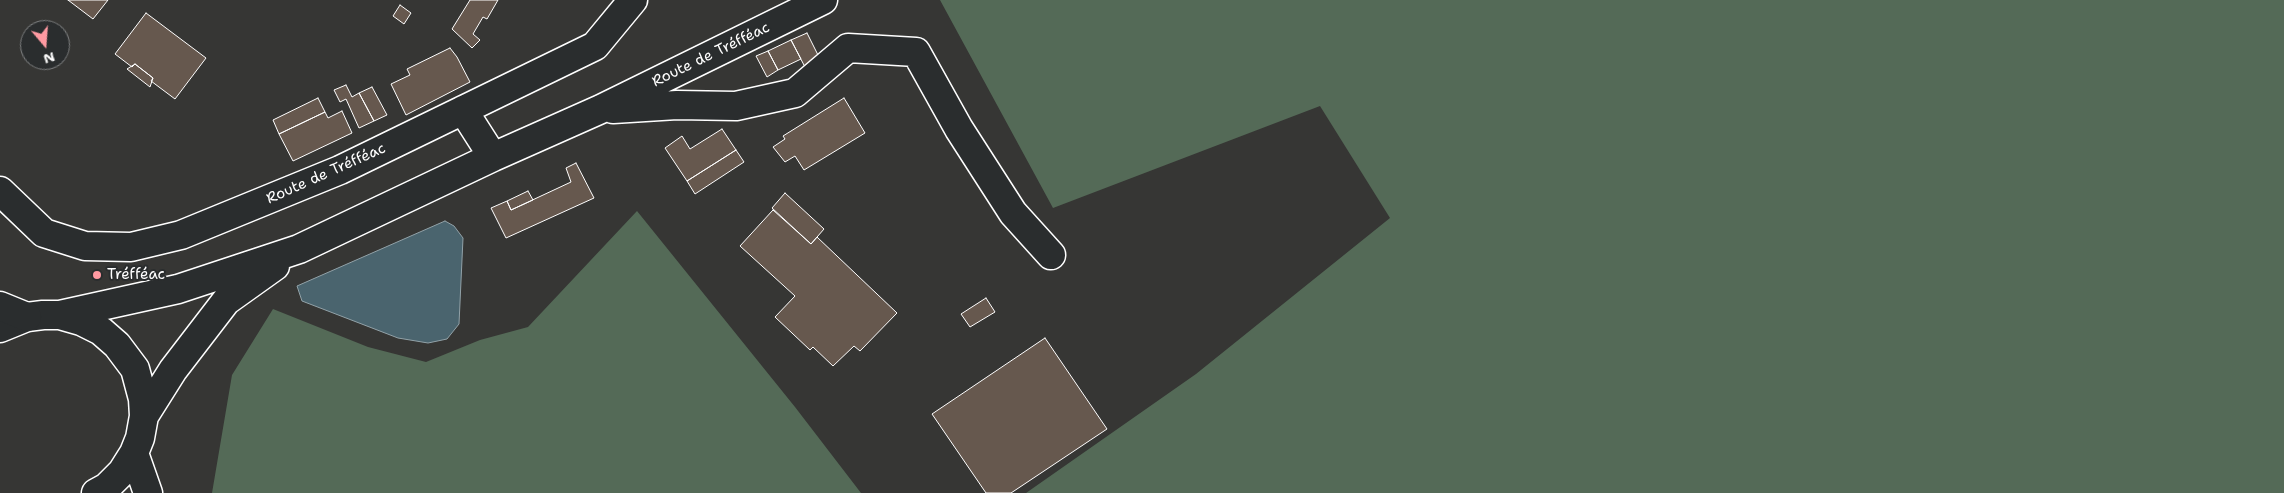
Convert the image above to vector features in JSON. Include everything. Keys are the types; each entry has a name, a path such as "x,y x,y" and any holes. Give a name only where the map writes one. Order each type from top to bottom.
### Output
{"main road":[{"name":"Route de Tréfféac","path":"0,191 44,232 85,246 131,247 181,236 340,170 595,46 633,0"},
{"name":"Route de Tréfféac","path":"60,315 178,289 299,250 494,157 601,109 823,0"},
{"path":"601,109 677,105 736,106 795,93 848,48 916,52 960,129 1013,213 1051,255"},
{"path":"463,110 494,157"},
{"name":"Route de Tréfféac","path":"144,416 173,370 226,301 299,250"},
{"path":"0,306 27,317"},
{"path":"0,328 27,317 60,315 88,324 101,331 118,345 134,369 143,399 144,416 140,438 134,453 122,472 107,487 96,493"},
{"path":"134,453 148,493"}],"green space":[{"path":"940,0 2284,0 2284,493 1026,493 1196,374 1390,218 1320,106 1053,208"},
{"path":"637,211 795,407 861,493 212,493 232,375 273,309 368,347 426,362 480,340 528,327"}],"water":[{"path":"445,221 454,226 463,238 459,324 447,339 428,343 398,338 302,301 297,286"}],"building":[{"path":"68,0 108,0 93,19"},
{"path":"470,0 498,0 487,19 483,17 473,34 480,40 472,48 452,29"},
{"path":"400,5 411,13 404,24 393,16"},
{"path":"146,13 206,58 175,99 151,81 153,78 135,64 132,67 115,54"},
{"path":"807,33 821,61 806,69 791,40"},
{"path":"791,40 801,59 778,70 768,51"},
{"path":"450,48 470,82 406,115 391,84 410,75 407,69"},
{"path":"768,51 778,70 767,77 756,56"},
{"path":"135,64 153,78 150,87 127,69"},
{"path":"346,85 352,97 359,93 374,121 359,128 346,99 340,102 334,90"},
{"path":"372,87 387,115 374,121 359,93"},
{"path":"318,98 325,112 279,134 273,120"},
{"path":"844,98 865,133 804,170 795,156 785,162 773,147 785,139 783,136"},
{"path":"342,111 352,133 293,161 279,134 325,112 328,118"},
{"path":"722,129 736,150 687,181 665,148 682,136 690,149"},
{"path":"736,150 744,162 695,194 687,181"},
{"path":"576,163 594,198 506,238 491,208 507,201 511,210 571,182 566,168"},
{"path":"528,191 533,200 511,210 507,201"},
{"path":"785,193 824,229 811,244 772,208"},
{"path":"773,210 811,244 817,237 897,313 860,351 854,346 833,366 813,347 810,350 775,317 795,296 740,246"},
{"path":"986,298 995,312 970,327 961,314"},
{"path":"1045,338 1107,429 1011,493 986,493 932,414"}],"place":[{"name":"Tréfféac","path":"97,275"}]}
